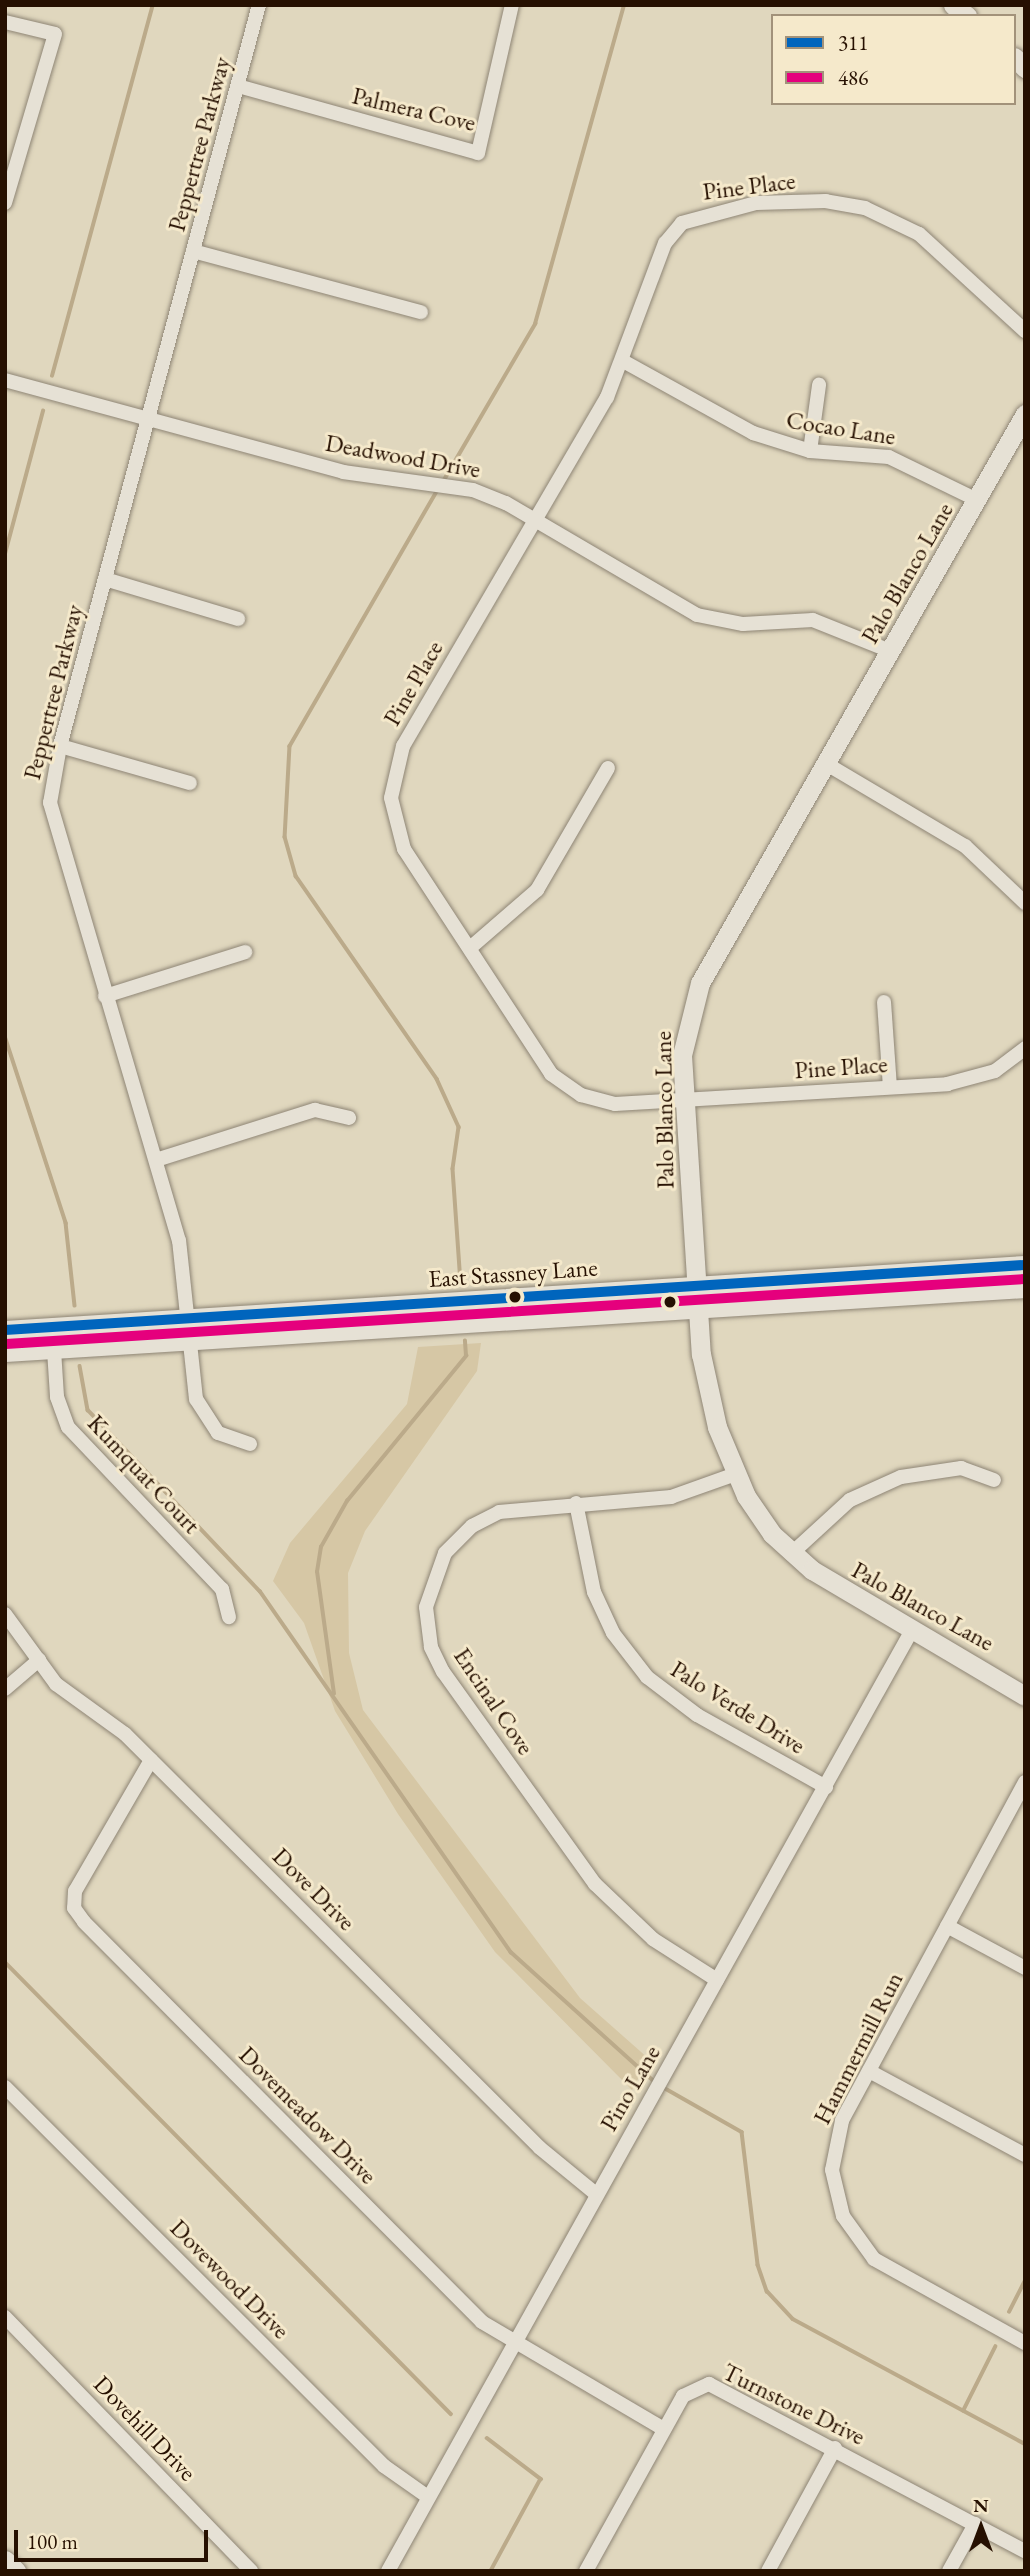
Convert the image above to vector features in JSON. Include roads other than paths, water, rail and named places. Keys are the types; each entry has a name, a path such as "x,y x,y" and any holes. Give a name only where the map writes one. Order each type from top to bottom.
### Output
{"main road":[{"name":"Palo Blanco Lane","path":"1025,414 692,999 684,1034 684,1100 697,1309 706,1391 736,1474 759,1517 791,1554 1025,1696"},
{"name":"East Stassney Lane","path":"5,1330 1025,1265"},
{"name":"East Stassney Lane","path":"5,1353 1025,1287"},
{"path":"5,2560 16,2571"}],"street":[{"name":"Peppertree Parkway","path":"250,1444 218,1433 206,1420 191,1380 179,1241 54,831 51,789 60,746 259,5"},
{"name":"Palmera Cove","path":"238,86 478,153 512,5"},
{"path":"5,22 55,34 5,203"},
{"name":"Pine Place","path":"1025,331 985,300 935,246 893,219 826,201 755,203 699,214 672,232 623,361 535,520 403,746 391,784 404,849 551,1074 566,1086 615,1104 890,1087 981,1076 1025,1048"},
{"path":"193,251 421,312"},
{"name":"Cocao Lane","path":"623,361 753,433 810,451 889,457 976,500"},
{"name":"Deadwood Drive","path":"5,380 343,472 449,486 489,495 697,615 743,624 813,620 890,651"},
{"path":"810,451 819,385"},
{"path":"105,579 238,619"},
{"path":"60,746 190,783"},
{"path":"825,763 965,846 1025,903"},
{"path":"470,948 537,890 608,768"},
{"path":"105,996 245,952"},
{"path":"884,1002 890,1087"},
{"path":"156,1160 315,1110 349,1118"},
{"name":"Kumquat Court","path":"60,1349 57,1396 68,1427 222,1589 229,1617"},
{"path":"791,1554 850,1500 901,1477 961,1468 993,1480"},
{"name":"Encinal Cove","path":"717,1980 653,1939 595,1884 431,1647 426,1607 432,1578 463,1533 499,1512 685,1495 736,1474"},
{"name":"Palo Verde Drive","path":"576,1503 587,1571 601,1612 647,1677 697,1715 826,1787"},
{"name":"Dove Drive","path":"5,1614 71,1698 151,1760 540,2148 596,2194"},
{"name":"Pino Lane","path":"388,2571 512,2343 913,1628"},
{"path":"5,1689 39,1660"},
{"name":"Dovemeadow Drive","path":"151,1760 75,1891 74,1908 482,2322 512,2343 664,2429"},
{"name":"Hammermill Run","path":"1025,1782 842,2121 833,2155 836,2195 849,2230 887,2268 1025,2343"},
{"path":"947,1926 1025,1968"},
{"path":"869,2071 1025,2155"},
{"name":"Dovewood Drive","path":"5,2087 376,2458 428,2497"},
{"name":"Dovehill Drive","path":"5,2318 251,2571"},
{"name":"Turnstone Drive","path":"586,2571 683,2396 709,2384 835,2448 1025,2551"},
{"path":"768,2571 835,2448"},
{"path":"949,2571 975,2524"}],"waterway":[{"path":"52,376 153,5"},
{"path":"444,480 535,324 624,5"},
{"path":"5,554 43,411"},
{"path":"438,490 290,746 285,837 296,876 437,1079 459,1127 453,1169 461,1284"},
{"path":"5,1036 66,1223 75,1306"},
{"path":"334,1694 317,1572 321,1547 347,1501 466,1356 465,1341"},
{"path":"80,1366 88,1410 260,1591 511,1952 655,2082"},
{"path":"5,1962 451,2414"},
{"path":"661,2086 742,2132 758,2265 767,2291 793,2319 1025,2444"},
{"path":"1009,2312 1025,2281"},
{"path":"963,2411 995,2347"},
{"path":"487,2438 541,2479 491,2571"}]}
